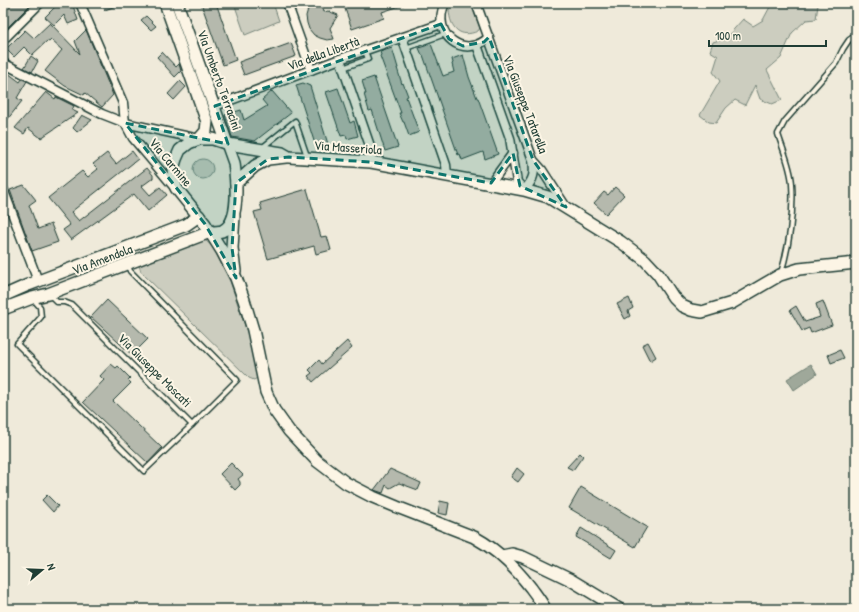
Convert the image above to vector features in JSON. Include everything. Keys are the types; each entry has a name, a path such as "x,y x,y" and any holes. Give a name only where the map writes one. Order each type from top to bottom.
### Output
{"street":[{"path":"3,40 40,3"},
{"path":"3,63 102,114 125,123 123,103 80,3"},
{"name":"Via Umberto Terracini","path":"165,3 208,122 206,131 199,139"},
{"name":"Via Umberto Terracini","path":"178,3 228,144"},
{"path":"287,3 311,70"},
{"path":"444,3 441,11 441,24 445,34 453,42 463,46 477,45 489,38"},
{"name":"Via Giuseppe Tatarella","path":"476,3 533,160 542,170 566,207"},
{"name":"Via della Libertà","path":"215,106 441,24"},
{"path":"402,37 446,165 447,174"},
{"path":"477,45 512,149 517,182 524,190 533,178 533,160"},
{"path":"340,60 370,146 372,162"},
{"name":"Via Masseriola","path":"125,123 199,139 214,139 228,144 282,153 289,157 372,162 447,174 524,190 548,197 621,242 645,260 658,274 673,297 682,306 691,310 702,312 732,303 780,275 799,269 856,263"},
{"name":"Via Carmine","path":"125,123 134,138 199,216 222,251 236,278"},
{"path":"176,188 173,169 176,158 180,150 189,143 199,139"},
{"path":"491,183 512,149 526,141"},
{"path":"228,144 234,163 236,183 232,248 236,278 253,330 268,398 282,422 317,461 332,473 353,486 397,507 474,537 489,545 518,572 542,602 545,609"},
{"path":"236,183 255,166 268,160 289,157"},
{"path":"3,189 38,281"},
{"path":"210,232 222,231 229,225 234,213"},
{"name":"Via Amendola","path":"3,296 38,281 186,225 199,216"},
{"name":"Via Amendola","path":"3,310 210,232"},
{"path":"502,556 512,554 524,557 571,580 619,609"}],"lane":[{"path":"405,48 445,34"},
{"path":"780,275 785,259 789,234 792,206 792,183 778,134 785,121 836,63 849,40 856,34"},
{"path":"342,68 368,59 365,51"},
{"path":"261,149 295,121 308,158"},
{"path":"128,264 130,270 237,380 192,425"},
{"name":"Via Giuseppe Moscati","path":"32,298 40,307 41,317 17,344 144,471 192,425 72,305 64,302 57,302 48,294"}],"highlighted area":[{"path":"441,24 449,39 463,46 484,42 489,37 533,160 566,207 520,186 513,153 491,183 371,162 289,157 268,159 236,183 232,248 236,278 205,224 125,123 228,144 215,106"}],"shaded area":[{"path":"234,3 273,3 279,21 245,35"},
{"path":"454,3 471,3 480,28 478,31 466,34 461,33 454,27 451,22 449,10"},
{"path":"772,3 820,3 818,5 816,19 806,20 792,33 781,58 767,70 782,100 772,104 760,99 755,85 745,105 735,100 726,108 716,123 709,122 700,115 720,81 713,72 718,56 710,51 713,42 726,38 743,19 753,26 763,20"},
{"path":"199,159 207,159 213,165 213,173 207,179 199,179 193,173 193,165"},
{"path":"205,240 213,247 230,281 252,347 257,376 254,380 249,378 141,272 139,265"},
{"path":"811,364 817,374 794,390 787,379"}],"building":[{"path":"10,3 32,3 3,32 3,6 6,8"},
{"path":"59,3 72,3 78,20 68,24 64,15 54,25 45,17"},
{"path":"98,3 121,3 121,4 105,10"},
{"path":"201,3 216,3 236,60 223,65"},
{"path":"313,3 321,3 324,12 328,11 338,15 330,28 334,39 327,40 320,38 314,35 309,29 306,16 308,9"},
{"path":"343,3 352,3 353,6 364,3 406,4 382,12 384,18 352,29"},
{"path":"146,16 156,26 151,30 141,20"},
{"path":"50,23 80,54 75,41 86,30 113,95 102,107 85,93 84,95 65,86 45,71 62,50 51,40 49,42 47,41 32,55 24,47 14,57 6,49 25,30 34,38"},
{"path":"291,43 296,56 244,75 239,62"},
{"path":"431,44 443,76 454,72 452,59 463,55 469,77 498,154 485,159 483,152 462,160 460,154 458,155 423,55 419,48"},
{"path":"392,48 402,84 403,83 408,96 406,97 419,132 409,136 399,113 401,113 380,56 380,52"},
{"path":"162,52 176,67 179,64 181,71 175,77 157,57"},
{"path":"31,56 38,61 32,72 24,68"},
{"path":"3,71 20,82 22,79 27,81 17,98 22,101 3,125"},
{"path":"374,77 398,147 385,151 372,110 369,111 362,81"},
{"path":"180,81 186,87 174,100 168,94"},
{"path":"303,83 310,86 328,144 319,146 314,141 296,85"},
{"path":"338,88 350,123 354,121 358,136 347,139 346,135 341,136 326,92"},
{"path":"272,91 291,113 255,141 232,137 225,115 241,110 244,120 267,106 262,100"},
{"path":"46,92 55,99 56,97 74,106 72,110 78,113 41,138 28,128 24,134 15,128"},
{"path":"82,115 92,120 77,132 73,128"},
{"path":"132,151 138,159 71,212 79,221 147,168 153,175 153,178 142,186 150,195 160,187 167,195 148,211 134,194 71,240 63,230 70,225 48,198 82,171 88,177 98,169 93,164 107,153 116,164"},
{"path":"24,185 36,200 29,205 38,229 51,224 58,242 32,251 10,190"},
{"path":"615,187 624,195 606,214 594,203 604,192 608,195"},
{"path":"307,189 321,237 327,236 331,250 316,254 314,246 268,259 254,212 262,210 260,203"},
{"path":"629,298 633,308 628,311 630,316 625,319 617,304"},
{"path":"107,300 148,339 132,355 91,317"},
{"path":"823,301 832,325 811,333 809,328 802,331 790,310 796,306 805,322 820,317 816,304"},
{"path":"347,341 352,348 313,382 308,376 312,373 309,370 319,360 322,364"},
{"path":"648,342 656,357 650,361 642,345"},
{"path":"840,350 844,358 831,363 828,355"},
{"path":"111,364 116,368 118,366 130,378 128,380 131,383 113,401 162,448 148,463 83,402 104,380 100,376"},
{"path":"580,453 583,456 573,470 567,467"},
{"path":"231,463 243,475 238,479 240,485 235,490 220,474"},
{"path":"517,468 524,474 518,482 511,477"},
{"path":"390,469 421,483 418,490 399,483 390,488 386,485 383,493 374,490"},
{"path":"581,487 647,527 635,547 569,508"},
{"path":"47,495 58,506 53,512 42,500"},
{"path":"440,501 449,503 447,515 438,513"},
{"path":"581,528 616,550 611,558 576,537"}]}
